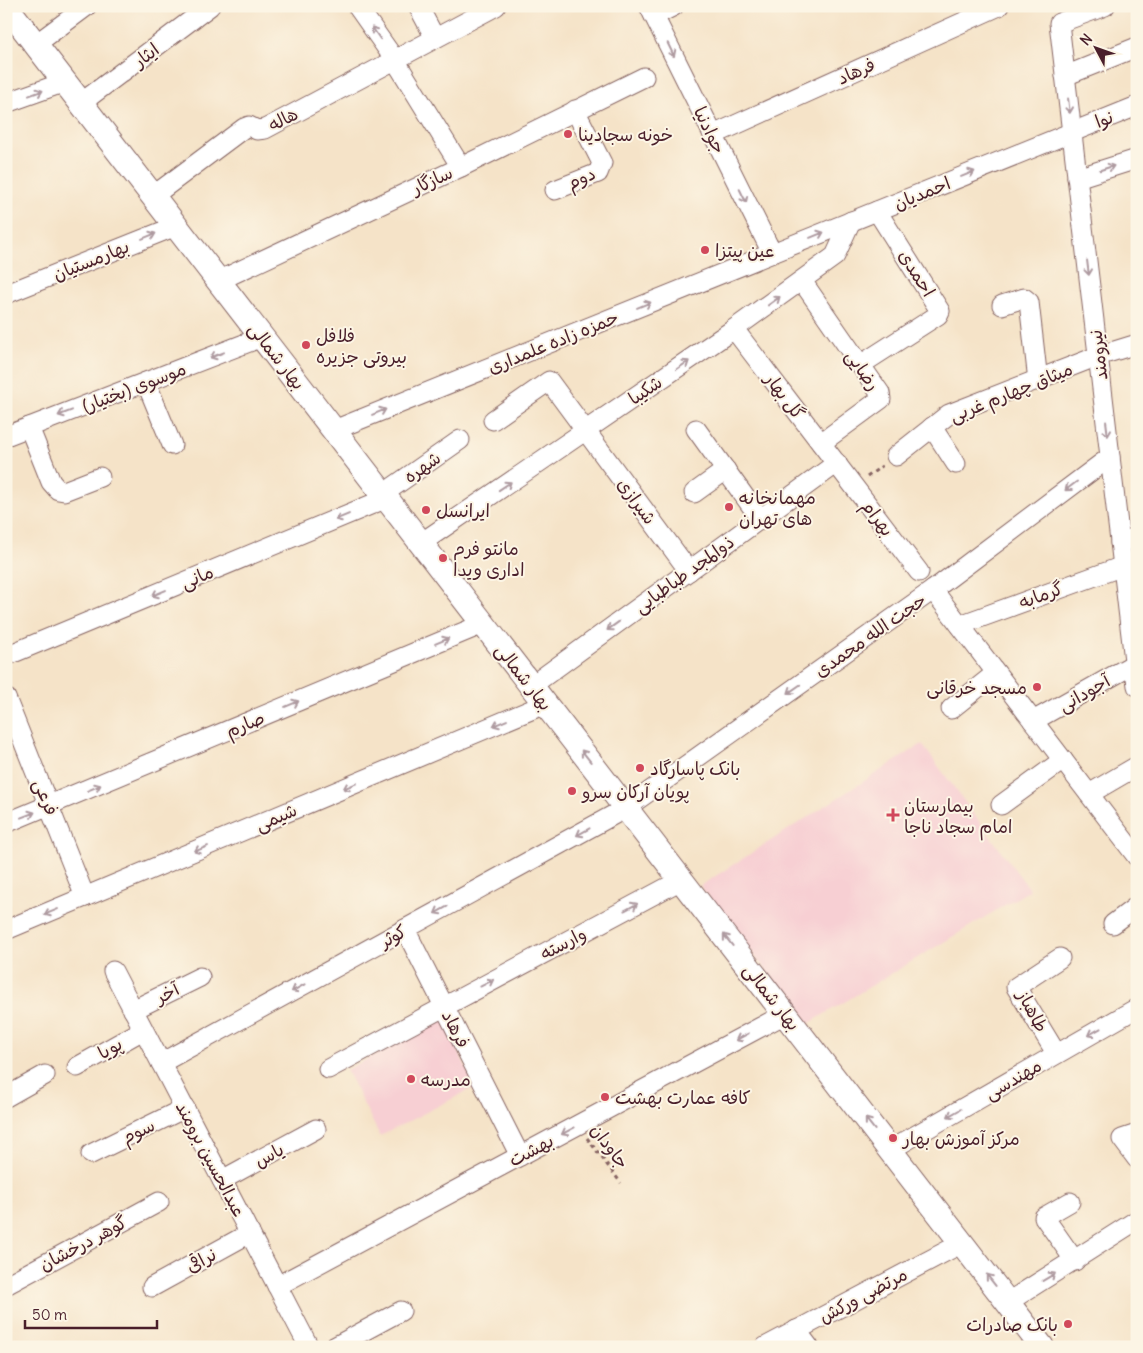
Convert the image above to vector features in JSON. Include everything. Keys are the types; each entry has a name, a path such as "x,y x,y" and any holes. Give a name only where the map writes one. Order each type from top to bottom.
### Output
{"main road":[{"name":"بهار شمالی","path":"6,6 1042,1347"}],"street":[{"path":"36,44 87,6"},
{"name":"ایثار","path":"81,103 210,6"},
{"path":"357,6 395,60 461,167"},
{"path":"418,6 435,38"},
{"path":"652,11 674,6"},
{"name":"فرهاد","path":"713,135 999,6"},
{"name":"نیرومند","path":"1105,6 1059,23 1110,457 1128,540 1123,566 1137,686"},
{"name":"هاله","path":"153,196 244,128 249,126 257,130 265,129 493,7"},
{"name":"جوادنیا","path":"652,11 772,253"},
{"path":"1066,76 1137,47"},
{"name":"سازگار","path":"218,280 461,167 644,78"},
{"path":"6,103 65,82"},
{"name":"نوا","path":"1072,132 1137,106"},
{"name":"دوم","path":"555,190 598,172 602,168 602,163 576,110"},
{"name":"احمدیان","path":"772,253 1072,132"},
{"path":"1078,178 1137,159"},
{"name":"احمدی","path":"868,360 938,315 940,311 877,211"},
{"name":"شکیبا","path":"422,543 734,329 835,256 851,221"},
{"name":"بهارمستیان","path":"6,294 176,226"},
{"name":"حمزه زاده علمداری","path":"334,430 772,253"},
{"name":"رضایی","path":"802,280 880,393 881,399 821,443"},
{"path":"1002,305 1024,298 1029,302 1038,381"},
{"name":"گل بهار","path":"734,329 836,463"},
{"name":"موسوی (بختیار)","path":"6,436 262,337"},
{"name":"میثاق چهارم غربی","path":"896,456 949,414 1038,381 1098,356 1137,344"},
{"name":"شیرازی","path":"493,420 549,381 689,571"},
{"path":"146,382 172,445"},
{"path":"29,427 51,482 58,490 64,491 100,477"},
{"path":"932,427 956,464"},
{"path":"696,428 760,518"},
{"name":"شهره","path":"385,496 460,440"},
{"name":"حجت الله محمدی","path":"626,808 933,590 1110,457"},
{"name":"ذوالمجد طباطبایی","path":"538,695 689,571 836,463"},
{"name":"بهرام","path":"836,463 919,572"},
{"path":"694,493 726,470"},
{"name":"مانی","path":"6,656 385,496"},
{"name":"گرمابه","path":"960,625 1123,566"},
{"path":"933,590 1137,857"},
{"name":"صارم","path":"6,824 484,624"},
{"name":"آجودانی","path":"1033,721 1134,664"},
{"path":"951,709 996,673"},
{"name":"شیمی","path":"6,930 85,897 538,695"},
{"name":"فرعی","path":"6,698 85,897"},
{"path":"1001,805 1063,760"},
{"path":"1089,794 1137,766"},
{"name":"کوثر","path":"161,1063 626,808"},
{"name":"وارسته","path":"328,1069 681,880"},
{"path":"1113,924 1137,906"},
{"name":"فرهاد","path":"405,929 520,1156"},
{"name":"طاهباز","path":"1056,1053 1016,986 1060,958"},
{"name":"عبدالحسین برومند","path":"113,971 309,1347"},
{"name":"آخر","path":"134,1010 200,977"},
{"name":"مهندسی","path":"890,1150 1137,1008"},
{"name":"بهشت","path":"277,1286 785,1014"},
{"name":"پویا","path":"77,1067 144,1030"},
{"path":"6,1097 45,1075"},
{"name":"سوم","path":"91,1154 184,1108"},
{"name":"یاس","path":"222,1180 316,1129"},
{"path":"1137,1134 1122,1139 1137,1159"},
{"name":"گوهر درخشان","path":"6,1284 160,1202"},
{"path":"1070,1202 1044,1217 1075,1261"},
{"path":"1008,1302 1137,1220"},
{"name":"نراقی","path":"152,1287 250,1233"},
{"name":"مرتضی ورکش","path":"764,1347 962,1242"},
{"path":"334,1347 401,1311"},
{"path":"796,1330 809,1347"}],"path":[{"path":"854,486 896,456"},
{"name":"جاودان","path":"577,1126 621,1184"}],"shaded area":[{"name":"بیمارستان امام سجاد ناجا","path":"922,744 1030,890 808,1024 700,886"},
{"name":"مدرسه","path":"444,1019 475,1087 380,1136 346,1070"}],"place":[{"name":"خونه سجادینا","path":"568,134"},
{"name":"عین پیتزا","path":"705,250"},
{"name":"فلافل بیروتی جزیره","path":"306,345"},
{"name":"مهمانخانه های تهران","path":"729,507"},
{"name":"ایرانسل","path":"426,510"},
{"name":"مانتو فرم اداری ویدا","path":"443,558"},
{"name":"مسجد خرقانی","path":"1037,687"},
{"name":"بانک پاسارگاد","path":"640,768"},
{"name":"پویان آرکان سرو","path":"572,791"},
{"name":"بیمارستان امام سجاد ناجا","path":"893,815"},
{"name":"مدرسه","path":"411,1079"},
{"name":"کافه عمارت بهشت","path":"605,1097"},
{"name":"مرکز آموزش بهار","path":"893,1138"},
{"name":"بانک صادرات","path":"1068,1324"}]}
